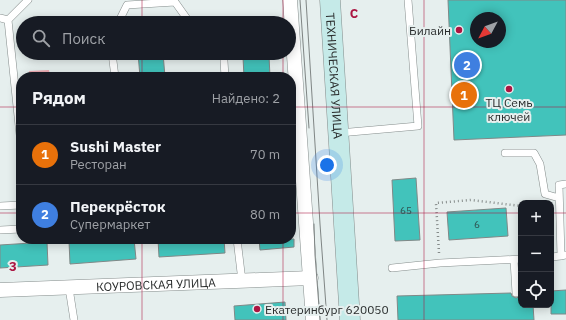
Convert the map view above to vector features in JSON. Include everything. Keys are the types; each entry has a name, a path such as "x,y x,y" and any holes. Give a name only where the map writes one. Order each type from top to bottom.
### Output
{"main road":[{"name":"ТЕХНИЧЕСКАЯ УЛИЦА","path":"330,0 350,320"}],"street":[{"path":"290,0 291,16"},
{"path":"294,60 295,72"},
{"path":"296,88 314,320"},
{"name":"КОУРОВСКАЯ УЛИЦА","path":"0,290 311,278"}],"lane":[{"path":"8,20 28,0"},
{"path":"339,134 418,126 408,0"},
{"path":"122,16 127,5 175,2 185,16"},
{"path":"0,18 8,20"},
{"path":"8,20 16,97"},
{"path":"113,60 114,72"},
{"path":"224,61 225,72"},
{"path":"505,153 534,153 540,164 545,194 559,198"},
{"path":"554,257 564,256 559,185 566,184"},
{"path":"0,206 16,204"},
{"path":"0,230 16,229"},
{"path":"238,244 242,281"},
{"path":"392,268 440,263 517,259 516,293"},
{"path":"69,288 74,320"}],"path":[{"path":"440,263 436,203 471,200 518,206"}],"shaded area":[{"path":"49,70 49,72 29,72"}],"building":[{"name":"ТЦ Семь ключей","path":"448,0 566,0 566,135 454,140"},
{"path":"139,60 164,60 165,72 140,72"},
{"path":"243,60 269,60 270,72 244,72"},
{"path":"416,178 420,240 395,241 392,180"},
{"path":"506,208 508,236 449,240 447,212"},
{"path":"47,244 48,265 0,268 0,245"},
{"path":"69,244 134,244 136,259 70,264"},
{"path":"158,244 224,244 225,253 159,257"},
{"path":"259,244 294,244 294,247 260,250"},
{"path":"566,290 566,314 551,314 551,308 554,308 554,291"},
{"path":"511,293 512,296 518,297 518,308 533,308 534,320 398,320 397,296"},
{"path":"285,302 286,320 235,320 234,306"}],"tram line":[{"path":"300,0 309,128"},
{"path":"306,0 327,320"},
{"path":"314,224 320,320"}],"place":[{"name":"Билайн","path":"459,30"},
{"name":"Перекрёсток","path":"467,65"},
{"name":"ТЦ Семь ключей","path":"509,89"},
{"name":"Sushi Master","path":"464,95"},
{"name":"Екатеринбург 620050","path":"257,309"}]}
